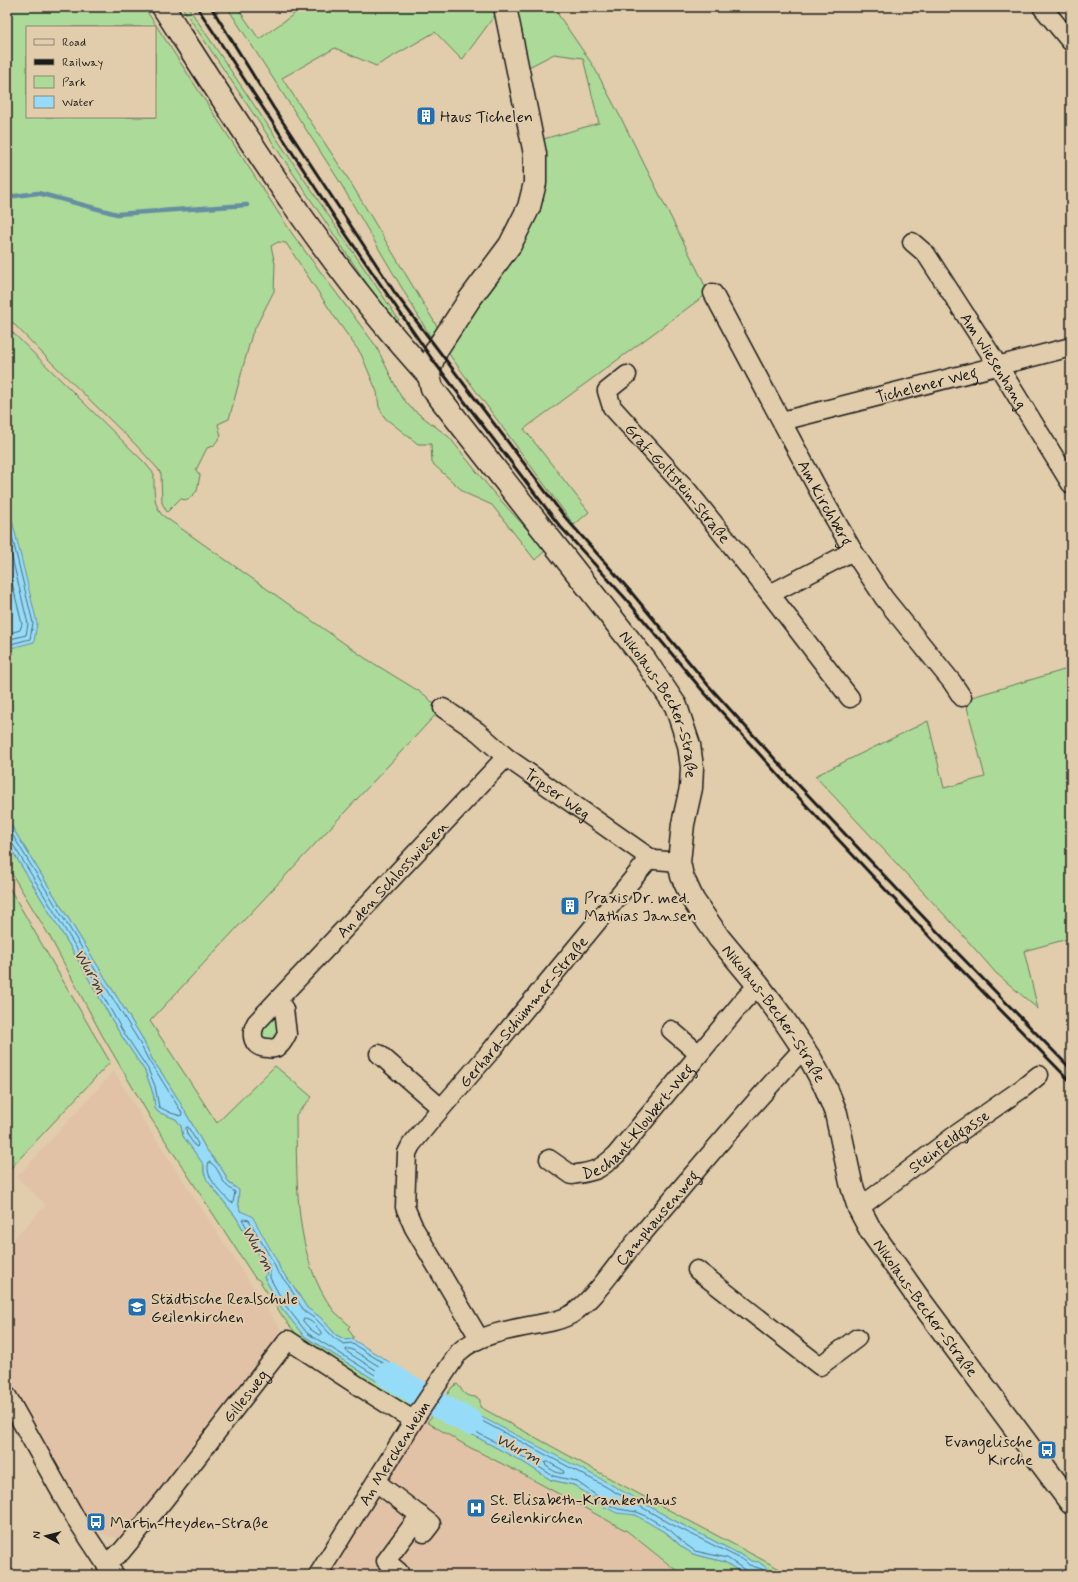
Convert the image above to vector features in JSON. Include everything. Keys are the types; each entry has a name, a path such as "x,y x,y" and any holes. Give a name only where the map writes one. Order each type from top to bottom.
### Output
{"main road":[{"name":"Nikolaus-Becker-Straße","path":"163,7 242,131 323,247 407,352 429,376 432,388 645,660 676,706 684,726 689,745 692,767 690,788 683,824 680,862 682,876 692,900 719,938 758,985 804,1048 826,1088 836,1113 851,1183 860,1208 871,1231 915,1293 1071,1503"},
{"path":"429,376 430,367 436,349 469,300 510,245 520,228 529,207 535,183 535,154 505,7"}],"street":[{"path":"1042,7 1071,42"},
{"name":"Am Wiesenhang","path":"912,242 926,254 999,367 1071,484"},
{"name":"Am Kirchberg","path":"713,293 821,495 853,551 884,598 952,682 962,697"},
{"name":"Tichelener Weg","path":"782,422 999,367 1071,347"},
{"name":"Graf-Goltstein-Straße","path":"627,374 607,391 612,407 688,491 850,698"},
{"path":"770,594 853,551"},
{"name":"Tripser Weg","path":"443,708 478,732 506,757 650,858 655,860 680,862"},
{"name":"An den Schlosswiesen","path":"278,1000 506,757"},
{"name":"Gerhard-Schümmer-Straße","path":"479,1338 414,1228 405,1207 408,1153 411,1145 441,1108 582,942 650,858"},
{"name":"Dechant-Kloubert-Weg","path":"549,1159 572,1175 594,1171 603,1166 616,1155 743,1001 758,985"},
{"name":"Dechant-Kloubert-Weg","path":"671,1030 699,1054"},
{"name":"Camphausenweg","path":"479,1338 554,1321 575,1312 586,1302 760,1096 804,1048"},
{"path":"379,1054 441,1108"},
{"name":"Steinfeldgasse","path":"860,1208 954,1136 1023,1088 1039,1075"},
{"path":"697,1270 820,1366 857,1338"},
{"name":"An Merckenheim","path":"318,1575 435,1386 459,1352 466,1345 479,1338"},
{"name":"Gillesweg","path":"110,1569 121,1552 164,1500 288,1340 360,1387 415,1418"},
{"path":"7,1396 76,1519 110,1569"},
{"path":"376,1482 431,1524 424,1533"},
{"path":"399,1572 386,1562 420,1515"}],"shaded area":[{"name":"Städtische Realschule Geilenkirchen","path":"114,1071 142,1118 281,1330 271,1353 122,1539 104,1535 84,1513 7,1385 7,1246 46,1205 17,1177"},
{"name":"St. Elisabeth-Krankenhaus Geilenkirchen","path":"422,1420 627,1531 680,1575 325,1575"}],"green space":[{"path":"7,7 144,7 293,235 376,346 400,395 411,408 449,437 493,492 546,550 535,560 492,505 465,493 432,463 431,444 418,444 385,418 379,407 377,392 361,354 286,243 278,242 271,246 275,264 274,291 252,334 229,419 218,424 221,436 213,446 207,448 196,470 200,475 197,491 188,500 180,499 167,512 162,503 161,474 158,469 136,445 7,317"},
{"path":"182,7 188,7 399,320 394,323 389,317"},
{"path":"227,7 237,7 259,39 304,7 496,7 498,11 462,60 435,32 376,66 335,48 282,78 349,180 438,328 430,336 338,179"},
{"path":"514,7 553,7 594,67 708,293 524,429 589,512 574,525 446,350 501,271 540,140 599,123 583,58 554,54 523,70"},
{"path":"7,327 145,463 154,474 156,501 162,515 365,658 425,695 440,710 150,1021 217,1123 275,1066 312,1097 296,1115 298,1191 304,1242 311,1267 321,1290 334,1311 350,1326 348,1328 354,1338 346,1340 336,1335 320,1317 307,1308 246,1215 240,1211 238,1202 239,1196 234,1186 229,1183 223,1171 206,1149 178,1099 153,1061 141,1036 7,819"},
{"path":"1071,668 1071,938 1024,951 1038,1009 996,973 953,924 815,776 928,721 944,788 985,777 965,699"},
{"path":"7,842 73,951 119,1032 145,1071 154,1097 155,1108 158,1112 176,1119 181,1126 183,1136 204,1165 204,1172 212,1187 236,1217 265,1267 267,1274 264,1277 281,1307 304,1336 412,1403 409,1408 300,1339 283,1317 259,1280 255,1278 150,1117 102,1035 50,937 7,866"},
{"path":"7,884 110,1062 7,1172"},
{"path":"276,1013 281,1029 273,1041 260,1037 263,1025"},
{"path":"457,1384 465,1394 480,1400 480,1407 791,1575 778,1576 772,1574 761,1564 750,1560 675,1521 445,1398 452,1387"},
{"path":"434,1414 523,1462 551,1480 574,1485 595,1499 598,1503 636,1515 665,1532 682,1547 693,1554 725,1562 745,1575 682,1575 627,1531 467,1446 427,1422"}],"water":[{"path":"7,499 37,623 34,642 7,649"},
{"path":"7,819 141,1036 153,1061 178,1099 206,1149 223,1171 229,1183 239,1190 238,1202 240,1211 252,1216 280,1269 292,1284 307,1308 320,1317 336,1335 346,1340 352,1339 425,1384 412,1403 304,1336 281,1307 264,1277 267,1274 265,1267 236,1217 207,1180 204,1172 204,1165 183,1136 181,1126 176,1119 158,1112 155,1108 154,1097 145,1071 119,1032 73,951 7,842"},
{"path":"445,1398 603,1480 675,1521 751,1561 759,1562 775,1575 745,1575 725,1562 693,1554 682,1547 668,1534 636,1515 617,1513 603,1506 574,1485 551,1480 523,1462 434,1414"}],"waterway":[{"path":"7,197 38,193 117,214 247,205"},
{"name":"Wurm","path":"388,1375 470,1422"}],"railway":[{"path":"197,7 343,230 432,359 559,525 626,599 702,690 788,786 943,951 1071,1082"},
{"path":"211,7 273,107 395,293 564,516 631,592 708,685 793,779 948,943 1071,1069"}],"place":[{"name":"Haus Tichelen","path":"426,116"},
{"name":"Praxis Dr. med. Mathias Jansen","path":"570,906"},
{"name":"Städtische Realschule Geilenkirchen","path":"137,1307"},
{"name":"Evangelische Kirche","path":"1047,1450"},
{"name":"St. Elisabeth-Krankenhaus Geilenkirchen","path":"476,1508"},
{"name":"Martin-Heyden-Straße","path":"96,1522"}]}
